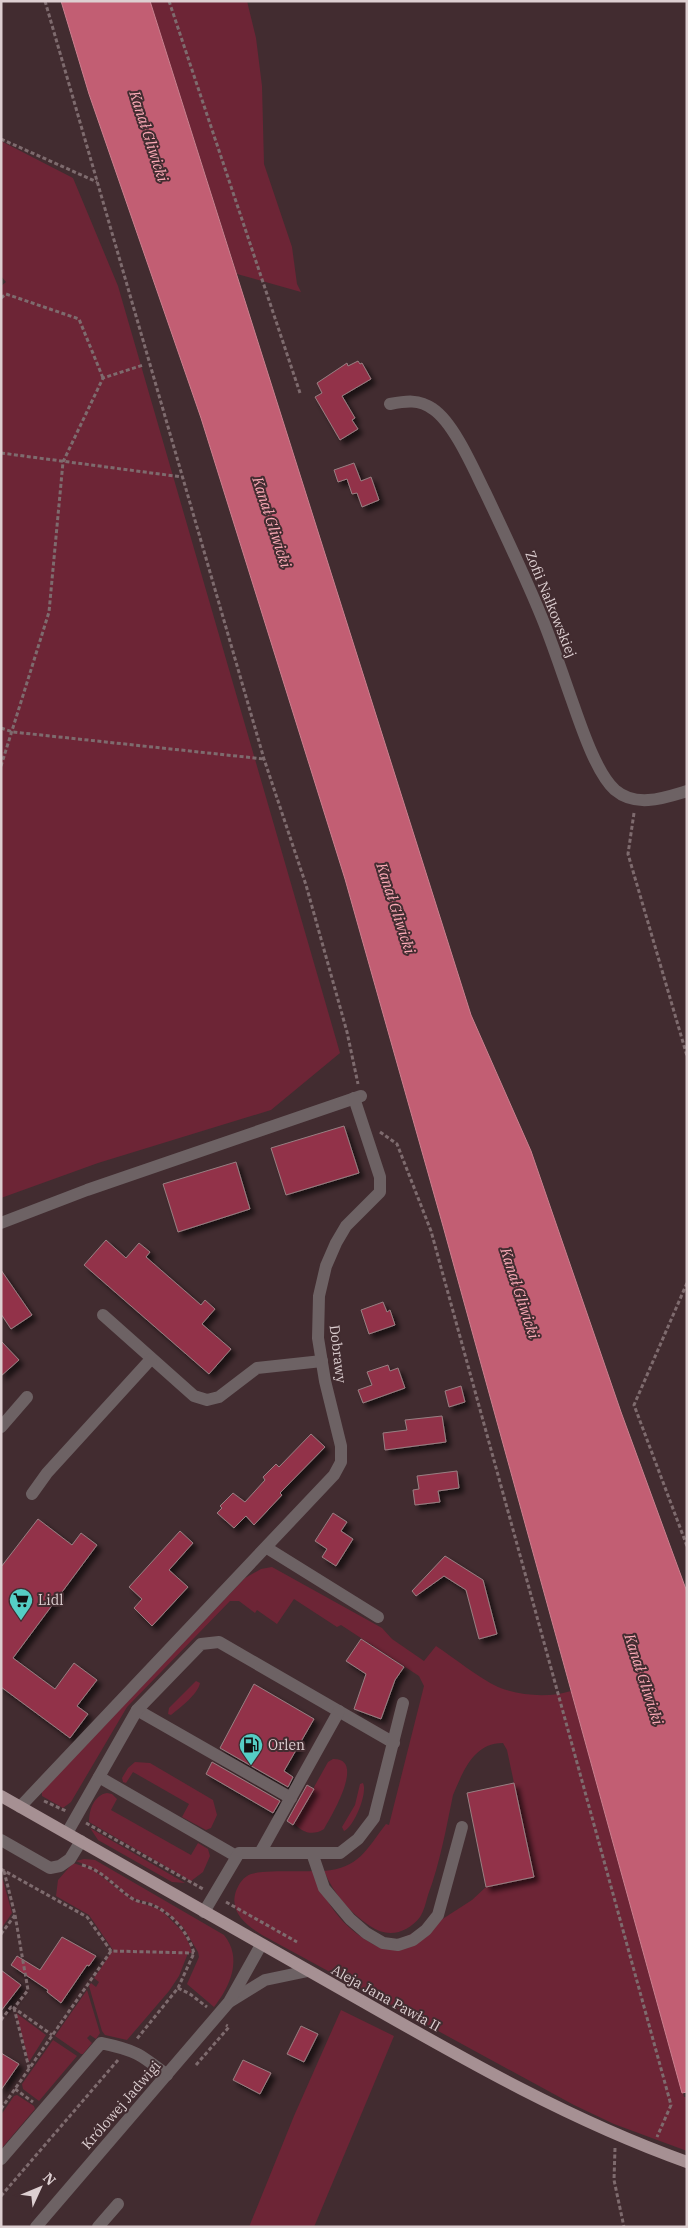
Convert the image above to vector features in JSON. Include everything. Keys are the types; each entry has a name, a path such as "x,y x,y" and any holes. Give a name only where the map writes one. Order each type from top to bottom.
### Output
{"main road":[{"name":"Aleja Jana Pawła II","path":"1,1796 261,1945 551,2105 614,2135 687,2162"}],"street":[{"name":"Zofii Nałkowskiej","path":"390,404 409,401 420,402 434,410 450,429 470,462 524,573 582,728 603,776 615,790 636,800"},
{"path":"636,800 651,800 687,791"},
{"path":"1,1223 87,1190 358,1097"},
{"name":"Dobrawy","path":"267,1548 334,1475 341,1462 341,1446 318,1338 319,1296 326,1266 336,1243 346,1226 380,1192 380,1177 358,1097"},
{"path":"103,1315 194,1396 207,1400 219,1397 257,1368 322,1361"},
{"path":"32,1494 47,1473 152,1359"},
{"path":"1,1427 27,1397"},
{"path":"20,1807 267,1548 378,1617"},
{"path":"67,1833 137,1710 201,1644 219,1642 394,1743"},
{"path":"204,1912 239,1853 340,1853 358,1839 374,1818 404,1703"},
{"path":"137,1710 291,1798"},
{"path":"260,1853 339,1712"},
{"path":"99,1777 236,1856"},
{"path":"312,1853 324,1888 350,1919 366,1934 383,1944 398,1945 413,1940 426,1930 438,1915 462,1828"},
{"path":"1,1840 50,1868 60,1866 70,1859 81,1841"},
{"name":"Królowej Jadwigi","path":"39,2225 229,2002 261,1945"},
{"name":"Królowej Jadwigi","path":"229,2002 265,1980 308,1971"},
{"path":"1,2159 101,2043 129,2048 167,2075"},
{"path":"98,2227 118,2204"}],"path":[{"path":"46,1 264,759 306,884 347,1032 358,1097"},
{"path":"169,1 300,393"},
{"path":"1,139 97,182"},
{"path":"1,298 6,294 79,319 103,378"},
{"path":"1,766 49,612 63,462 103,378 143,364"},
{"path":"1,453 182,477"},
{"path":"1,728 13,732 264,759"},
{"path":"636,800 628,854 687,1056"},
{"path":"374,1125 379,1132 397,1144 431,1231 671,2105 651,2149"},
{"path":"687,1283 634,1405 687,1546"},
{"path":"41,1800 76,1817 297,1942"},
{"path":"1,2196 129,2048 178,1988 194,1952 188,1936 169,1916 154,1905 131,1898 99,1872 70,1859"},
{"path":"3,1870 87,1917 111,1951"},
{"path":"3,1870 15,1915 28,1990 14,2008"},
{"path":"1,1934 15,1915"},
{"path":"111,1951 194,1952"},
{"path":"1,2109 111,1951"},
{"path":"1,2020 11,2006 52,2035"},
{"path":"14,2008 29,2069"},
{"path":"15,2089 44,2110"},
{"path":"614,2135 614,2180 624,2227"}],"shaded area":[{"path":"150,1 247,1 256,38 262,86 264,164 292,247 297,284 301,292 237,274"},
{"path":"1,141 73,178 118,286 340,1053 271,1110 98,1163 1,1198 1,286 6,282 1,276"},
{"path":"272,1567 382,1628 392,1639 424,1661 436,1646 483,1678 506,1690 544,1695 571,1691 684,2097 687,2097 687,2151 614,2124 574,2105 257,1932 236,1911 234,1902 237,1888 251,1874 313,1871 331,1907 339,1917 358,1934 381,1948 441,1920 472,1900 486,1887 534,1877 507,1750 503,1743 493,1744 484,1748 470,1760 453,1795 436,1871 423,1912 415,1923 397,1932 383,1932 362,1921 349,1909 332,1887 324,1871 346,1866 354,1862 367,1850 386,1824 389,1825 424,1686 419,1676 341,1625 337,1627 294,1599 277,1624 257,1610 255,1613 239,1601 230,1601 127,1707 71,1802 63,1808 42,1796 42,1791 245,1578 261,1569"},
{"path":"196,1681 200,1683 193,1696 171,1715 168,1714 169,1708"},
{"path":"333,1759 343,1761 347,1768 344,1790 324,1829 312,1833 304,1831 294,1823 328,1762"},
{"path":"135,1762 150,1763 213,1800 217,1815 211,1828 206,1830 182,1817 189,1804 133,1772 126,1783 123,1782 122,1778 128,1768"},
{"path":"363,1783 364,1794 362,1802 356,1817 344,1831 342,1827 355,1805 360,1784"},
{"path":"102,1794 112,1794 117,1799 111,1810 191,1855 198,1843 208,1849 210,1856 203,1872 191,1881 89,1822 93,1804"},
{"path":"90,1828 185,1883 172,1882 98,1840"},
{"path":"84,1859 95,1860 224,1935 233,1953 232,1972 225,1991 214,2007 187,1984 199,1957 183,1927 162,1909 151,1903 132,1898 93,1868 76,1861"},
{"path":"73,1863 92,1869 131,1899 161,1910 184,1933 190,1946 192,1953 188,1953 179,1976 169,1991 127,2040 105,2035 102,2031 89,1986 91,1983 96,1987 99,1982 94,1978 113,1950 89,1915 56,1896 58,1880"},
{"path":"1,1873 12,1913 1,1929"},
{"path":"87,1990 100,2033 96,2039 90,2035 87,2038 92,2043 81,2054 55,2036"},
{"path":"341,2010 394,2036 314,2227 249,2227 294,2116"},
{"path":"16,2013 46,2035 29,2062"},
{"path":"53,2040 77,2056 39,2101 23,2089 22,2084"},
{"path":"17,2095 34,2106 35,2109 1,2149 1,2115 14,2096"}],"water":[{"name":"Kanał Gliwicki","path":"61,1 150,1 471,1015 531,1151 621,1412 687,1592 687,2092 682,2093 443,1226 345,879 201,418 89,94"}],"building":[{"path":"358,361 360,364 362,363 371,379 342,396 355,418 352,420 358,429 340,440 315,397 322,393 317,383 347,363 348,366"},
{"path":"354,463 361,481 371,477 379,500 362,507 357,493 352,494 347,479 338,482 334,470"},
{"path":"344,1126 359,1173 286,1195 271,1148"},
{"path":"236,1162 250,1209 178,1232 163,1184"},
{"path":"106,1240 126,1258 139,1243 150,1252 146,1257 201,1305 205,1300 215,1309 202,1324 231,1349 209,1374 84,1265"},
{"path":"1,1270 32,1315 11,1329 1,1314"},
{"path":"383,1302 387,1312 390,1310 395,1325 369,1334 361,1310"},
{"path":"1,1341 19,1360 1,1376"},
{"path":"388,1365 390,1371 398,1368 405,1388 363,1403 358,1390 372,1385 367,1372"},
{"path":"461,1386 465,1402 449,1407 445,1391"},
{"path":"442,1416 446,1442 385,1450 383,1433 407,1430 405,1420"},
{"path":"311,1434 325,1447 280,1493 282,1495 254,1525 246,1516 234,1528 217,1513 222,1508 220,1506 233,1493 245,1502 265,1480 263,1477 276,1464 279,1467"},
{"path":"457,1471 459,1488 438,1491 440,1502 415,1505 413,1490 419,1489 417,1476"},
{"path":"333,1513 347,1522 341,1531 353,1539 336,1566 322,1557 327,1549 315,1541"},
{"name":"Lidl","path":"38,1519 72,1545 81,1533 97,1545 13,1658 55,1689 74,1663 97,1680 77,1706 88,1714 70,1738 1,1687 1,1567"},
{"path":"180,1531 193,1543 169,1570 188,1587 152,1626 134,1608 142,1599 129,1587"},
{"path":"445,1556 483,1580 497,1634 479,1639 466,1590 444,1576 416,1596 412,1591"},
{"path":"361,1639 404,1667 395,1680 381,1719 354,1709 366,1674 346,1661"},
{"path":"254,1684 314,1719 284,1771 293,1777 288,1787 220,1748"},
{"path":"212,1762 280,1801 273,1813 206,1774"},
{"path":"514,1783 534,1877 486,1887 467,1793"},
{"path":"307,1785 314,1789 293,1825 287,1821"},
{"path":"62,1937 96,1956 89,1966 87,1965 61,2003 47,1992 48,1990 11,1965 17,1956 40,1970"},
{"path":"1,1970 21,1985 1,2011"},
{"path":"301,2026 318,2034 304,2062 287,2054"},
{"path":"1,2053 19,2064 1,2090"},
{"path":"243,2060 271,2073 260,2094 233,2080"}],"place":[{"name":"Lidl","path":"21,1621"},
{"name":"Orlen","path":"251,1766"}]}
